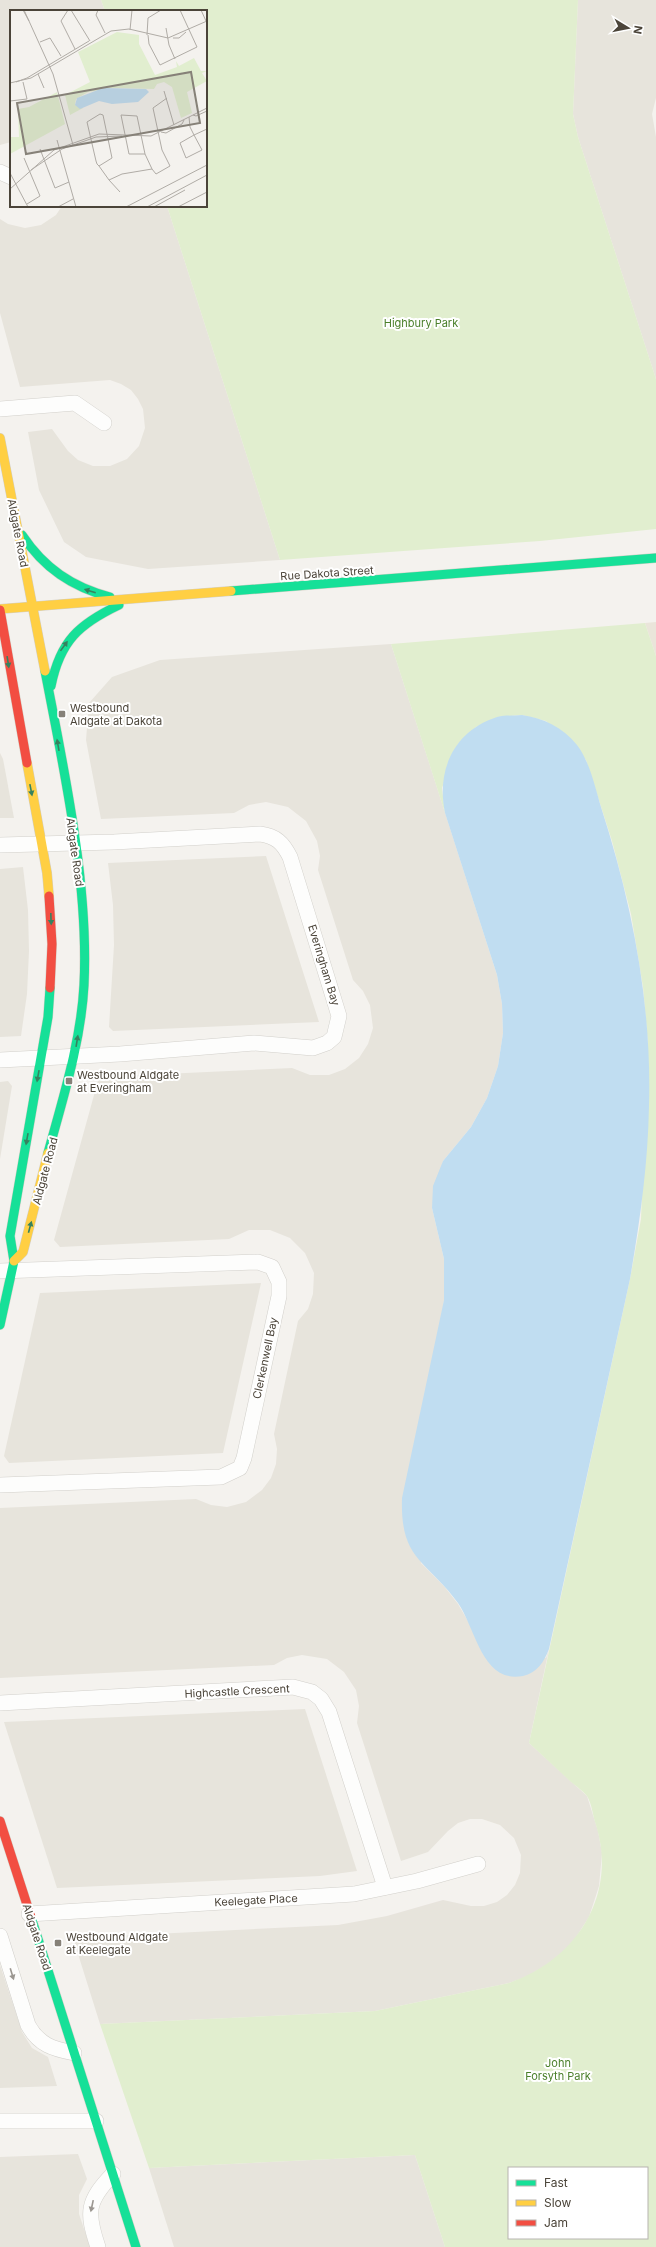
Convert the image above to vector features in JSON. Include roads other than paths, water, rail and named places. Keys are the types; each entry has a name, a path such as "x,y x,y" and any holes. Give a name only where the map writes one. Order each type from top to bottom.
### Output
{"street":[{"path":"0,172 10,177"},
{"path":"0,409 75,403 104,423"},
{"name":"Aldgate Road","path":"0,438 49,696 67,843 84,920 85,956 82,1000 74,1057 23,1252 9,1268"},
{"path":"17,525 32,551 42,563 60,577 80,588 128,600"},
{"name":"Rue Dakota Street","path":"0,610 656,558"},
{"path":"49,696 53,669 59,653 70,637 97,615 128,600"},
{"name":"Aldgate Road","path":"0,610 41,843 51,909 52,944 48,1017 10,1236 9,1268 0,1325"},
{"name":"Everingham Bay","path":"0,845 260,834 278,839 285,847 290,857 340,1016 334,1037 327,1043 313,1048 254,1043 74,1057 0,1060"},
{"name":"Clerkenwell Bay","path":"0,1485 221,1477 240,1468 244,1458 279,1296 279,1282 277,1274 272,1267 258,1262 9,1268"},
{"name":"Highcastle Crescent","path":"0,1703 293,1687 312,1692 321,1699 334,1725 385,1887"},
{"name":"Aldgate Road","path":"0,1821 136,2247"},
{"name":"Keelegate Place","path":"30,1914 354,1894 416,1881 478,1864"},
{"path":"0,1936 28,2025 34,2036 43,2044 54,2049 74,2053"},
{"path":"0,2121 96,2121"},
{"path":"98,2247 90,2219 92,2204 97,2190 113,2174"}],"water":[{"path":"522,715 545,721 559,728 565,733 582,752 592,775 622,880 638,954 647,1030 649,1106 643,1192 630,1279 549,1649 545,1658 536,1670 528,1675 509,1676 498,1672 489,1663 458,1603 446,1588 417,1558 410,1547 405,1535 402,1498 444,1300 444,1259 432,1208 433,1186 443,1161 471,1127 487,1098 498,1066 503,1033 502,1004 497,975 445,813 443,782 446,767 452,754 459,742 469,732 482,723 497,717"}],"place":[{"name":"Westbound Aldgate at Dakota","path":"62,714"},
{"name":"Westbound Aldgate at Everingham","path":"69,1081"},
{"name":"Westbound Aldgate at Keelegate","path":"58,1943"}],"park label":[{"name":"Highbury Park","path":"421,323"},
{"name":"John Forsyth Park","path":"558,2069"}]}
